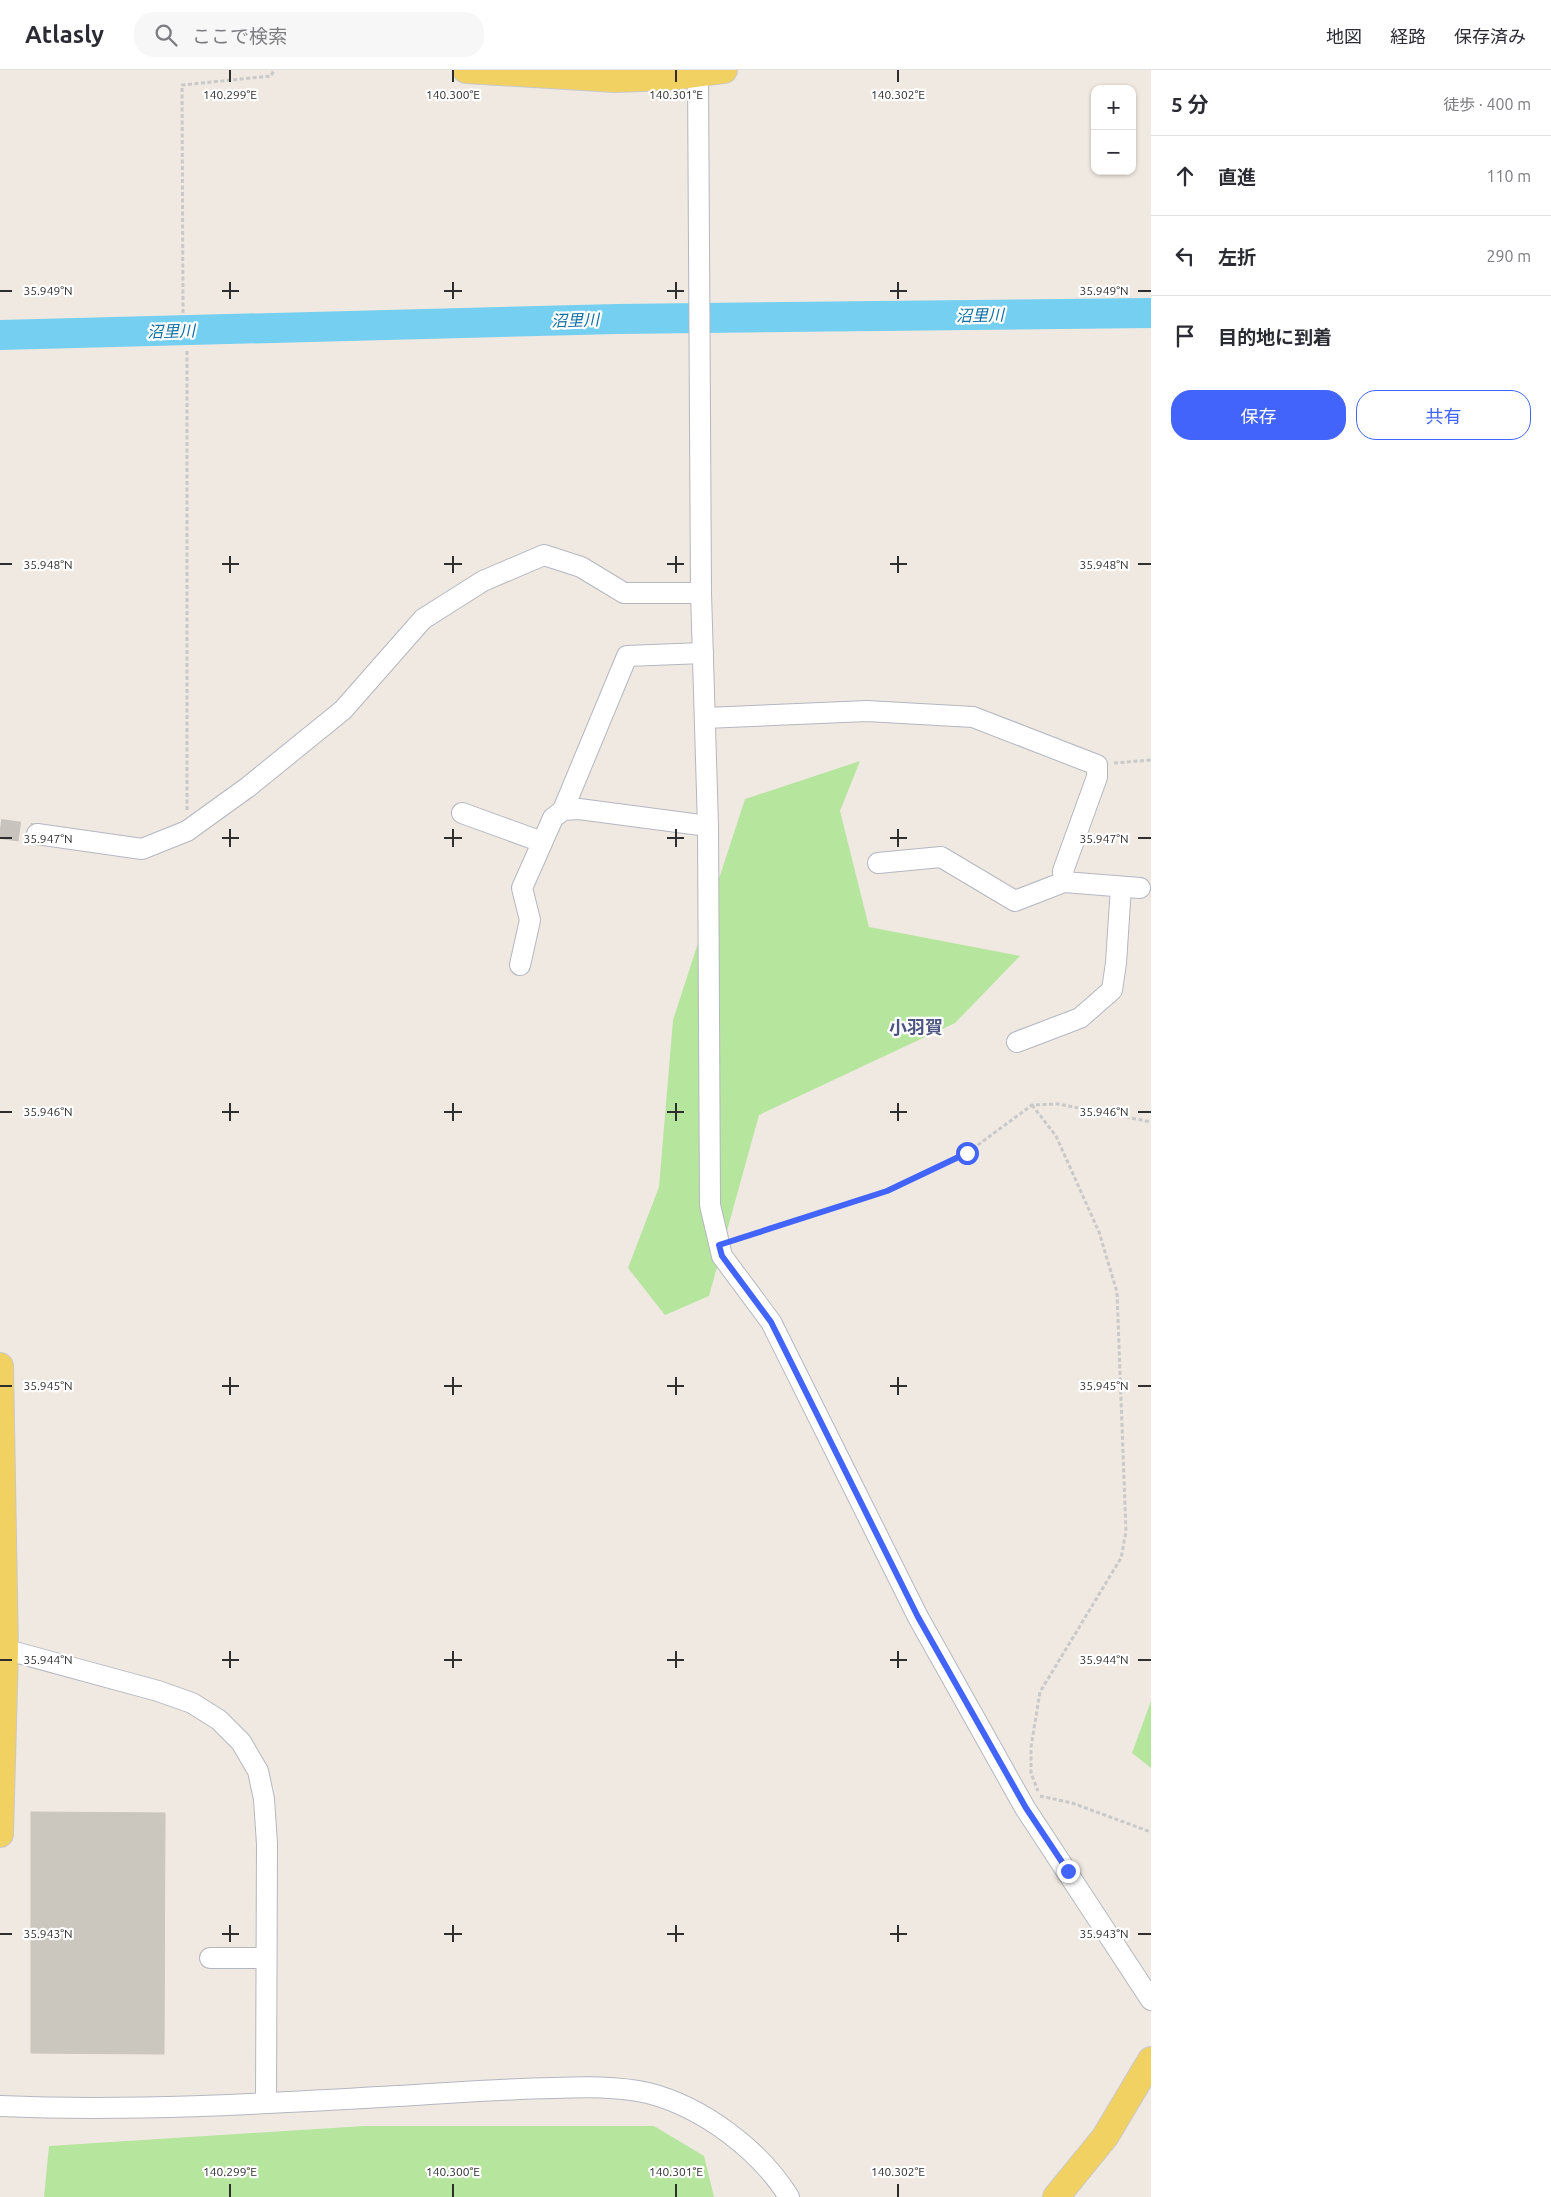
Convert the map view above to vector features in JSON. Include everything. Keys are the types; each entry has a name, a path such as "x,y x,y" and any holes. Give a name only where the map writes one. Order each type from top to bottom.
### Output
{"main road":[{"path":"466,70 615,79 698,74 724,70"},
{"path":"0,1366 3,1649 0,1834"},
{"path":"1056,2197 1105,2137 1151,2060"}],"street":[{"path":"698,74 702,593 708,826 710,1205 719,1245 722,1256 771,1322 918,1617 1033,1802 1088,1902 1151,2000"},
{"path":"37,834 142,849 187,830 248,787 343,710 423,620 483,581 544,555 581,567 624,593 702,593"},
{"path":"520,965 530,920 522,888 552,818 563,810 627,656 703,653"},
{"path":"705,718 867,711 973,717 1097,765 1097,777 1063,871 1064,882"},
{"path":"563,810 579,809 708,826"},
{"path":"462,813 542,842"},
{"path":"878,863 942,857 1015,901 1064,882 1130,888 1112,990 1080,1018 1017,1042"},
{"path":"3,1649 158,1691 192,1703 219,1720 241,1742 258,1771 264,1799 267,1844 266,2103"},
{"path":"210,1958 266,1958"},
{"path":"0,2106 74,2109 266,2103 540,2088 606,2088 648,2093 686,2108 740,2141 769,2168 789,2197"}],"path":[{"path":"183,313 182,85 271,76 274,70"},
{"path":"187,351 187,830"},
{"path":"1097,765 1151,760"},
{"path":"719,1245 887,1191 967,1153 1032,1106 1058,1104 1151,1122"},
{"path":"1032,1106 1056,1136 1099,1232 1117,1292 1126,1532 1121,1558 1040,1692 1030,1747 1033,1802 1072,1803 1151,1832"}],"green space":[{"path":"860,761 840,811 869,927 1020,956 955,1023 759,1115 709,1296 665,1315 628,1268 659,1187 673,1020 745,799"},
{"path":"1151,1701 1151,1768 1132,1753"},
{"path":"364,2126 654,2126 704,2156 714,2197 44,2197 49,2146"}],"building":[{"path":"31,1812 165,1813 164,2054 31,2053"}],"waterway":[{"name":"沼里川","path":"0,335 617,319 1151,313"}],"tunnel":[{"path":"0,829 37,834"}],"district":[{"name":"小羽賀","path":"916,1028"}],"route":[{"path":"967,1153 887,1191 774,1225 719,1245 722,1256 771,1322 918,1617 1026,1808 1068,1871"}]}
